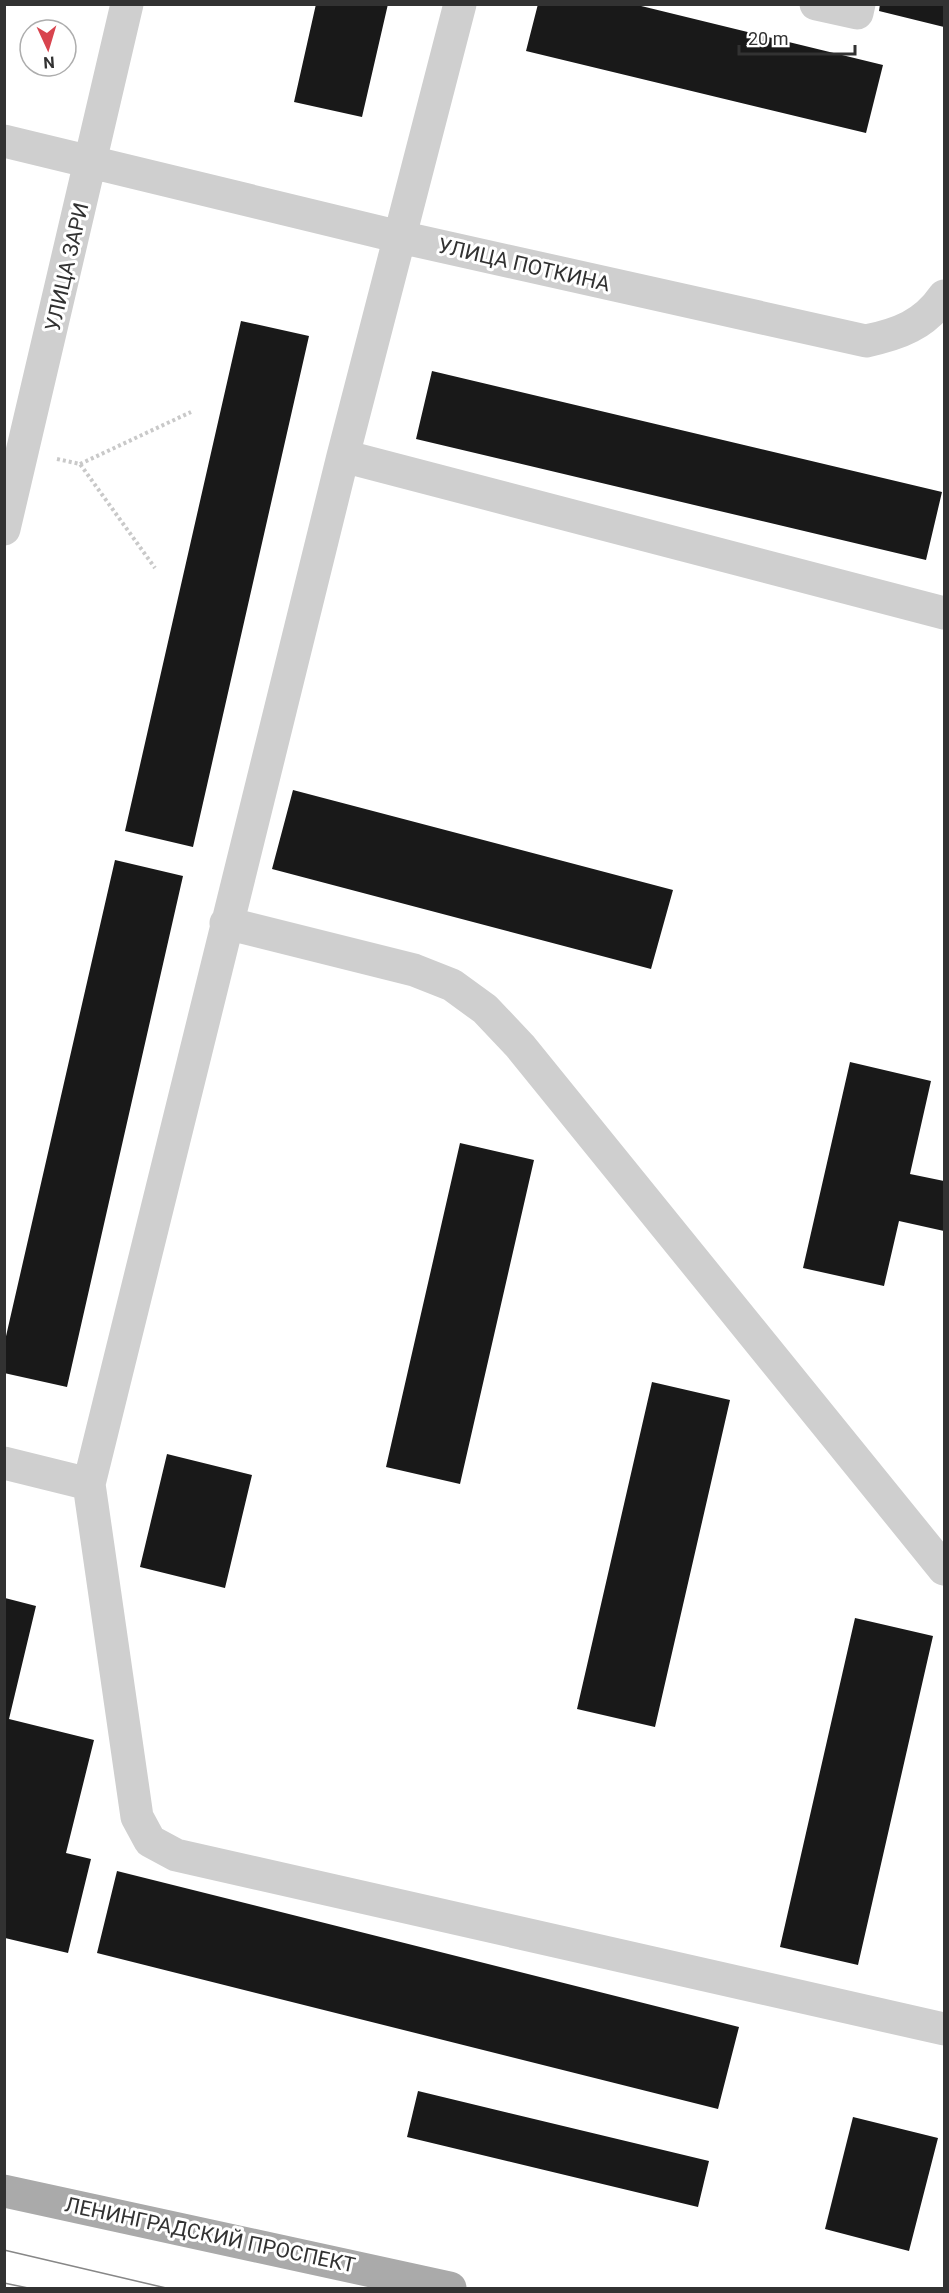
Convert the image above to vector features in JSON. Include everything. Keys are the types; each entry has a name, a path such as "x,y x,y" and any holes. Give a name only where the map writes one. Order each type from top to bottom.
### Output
{"main road":[{"name":"ЛЕНИНГРАДСКИЙ ПРОСПЕКТ","path":"4,2191 450,2289"}],"street":[{"name":"УЛИЦА ЗАРИ","path":"5,524 128,4"},
{"path":"460,4 343,456 89,1484 137,1817 150,1841 176,1854 945,2029"},
{"path":"816,4 858,13 860,4"},
{"name":"УЛИЦА ПОТКИНА","path":"4,141 400,237 866,341 895,334 923,321 945,296"},
{"path":"343,456 945,613"},
{"path":"226,923 414,970 452,985 485,1010 520,1046 945,1569"},
{"path":"4,1463 89,1484"}],"path":[{"path":"23,453 80,464 192,412"},
{"path":"80,464 155,568"}],"building":[{"path":"316,4 388,4 362,117 294,102"},
{"path":"538,4 633,4 883,65 866,133 526,51"},
{"path":"880,4 944,4 944,27 879,11"},
{"path":"241,321 309,336 193,847 125,831"},
{"path":"432,371 942,492 926,560 416,439"},
{"path":"293,790 673,890 651,969 272,869"},
{"path":"115,860 183,876 67,1387 4,1373 4,1345"},
{"path":"850,1062 931,1081 910,1174 944,1181 944,1231 899,1221 884,1286 803,1268"},
{"path":"460,1143 534,1160 460,1484 386,1467"},
{"path":"652,1382 730,1400 655,1727 577,1709"},
{"path":"167,1454 252,1475 225,1588 140,1567"},
{"path":"5,1598 36,1606 9,1719 94,1740 66,1853 91,1859 68,1953 5,1938"},
{"path":"855,1618 933,1636 858,1965 780,1947"},
{"path":"117,1871 739,2027 718,2109 97,1953"},
{"path":"418,2091 709,2161 698,2207 407,2137"},
{"path":"853,2117 938,2138 909,2251 825,2229"}],"tram line":[{"path":"4,2250 166,2288"},
{"path":"4,2283 28,2288"}]}
